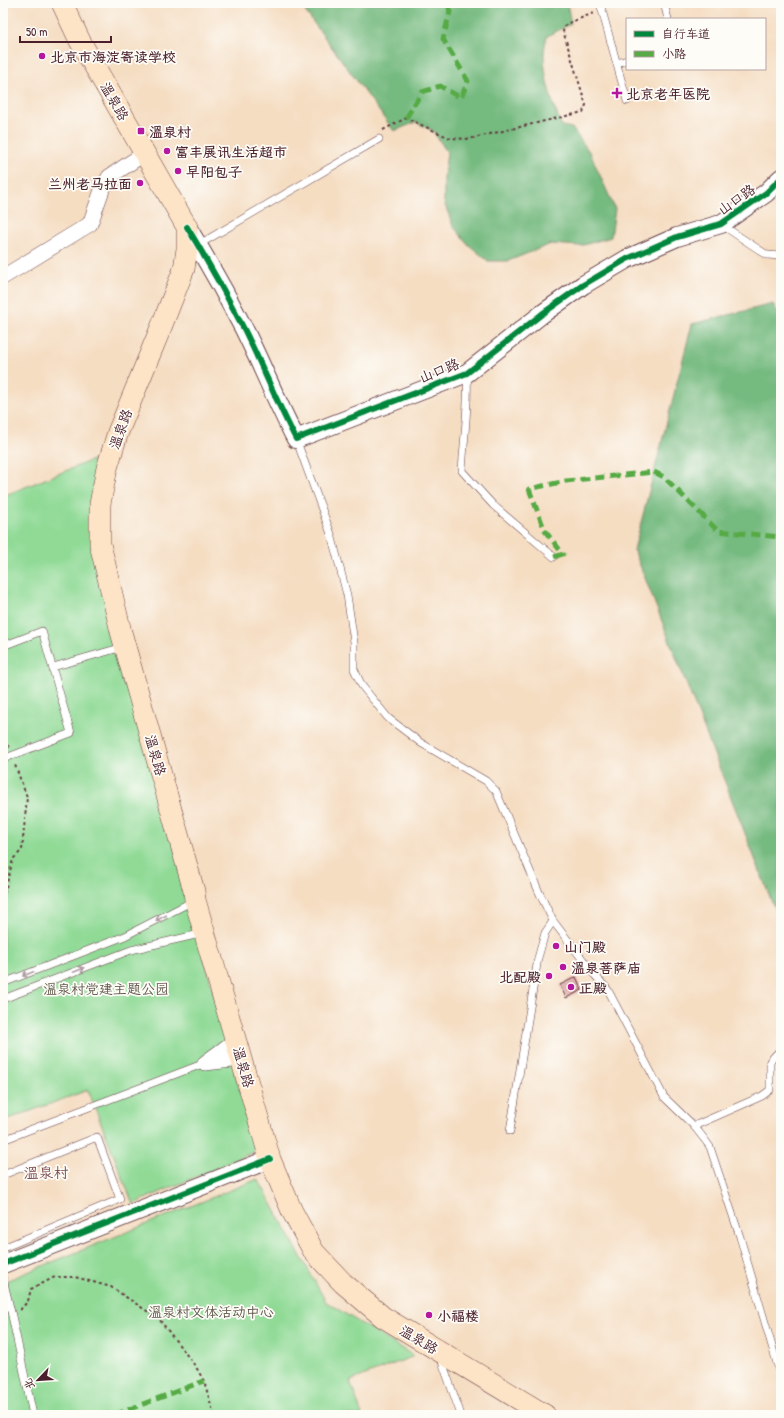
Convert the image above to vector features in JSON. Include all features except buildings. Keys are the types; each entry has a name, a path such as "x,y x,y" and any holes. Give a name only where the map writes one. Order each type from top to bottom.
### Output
{"main road":[{"name":"温泉路","path":"62,3 80,41 187,227 187,249 184,270 118,432 107,468 100,504 100,544 125,646 192,883 195,900 270,1159 292,1211 314,1252 343,1283 383,1317 545,1415"}],"street":[{"path":"3,277 90,224 102,190 109,177 145,153"},
{"name":"山口路","path":"296,439 467,373 542,314 583,285 628,259 676,237 721,224 766,193 781,178"},
{"path":"187,227 244,330 296,439"},
{"path":"205,1063 239,1050"},
{"path":"4,1255 270,1159"}],"lane":[{"path":"664,3 668,18"},
{"path":"601,7 627,101"},
{"path":"617,63 626,60"},
{"path":"198,245 379,139"},
{"path":"721,224 767,255 781,256"},
{"path":"467,373 468,397 464,430 462,471 493,505 554,557"},
{"path":"296,439 331,534 347,595 354,642 354,669 362,686 388,718 422,743 486,781 496,791 553,921 608,990 664,1096 694,1126 710,1147 740,1237 781,1377"},
{"path":"3,646 42,631 70,733 3,759"},
{"path":"53,667 125,646"},
{"path":"3,983 125,936 195,900"},
{"path":"510,1131 538,958 546,933 553,921"},
{"path":"4,997 131,950 205,933"},
{"path":"694,1126 762,1096 770,1090 770,1061 781,1050"},
{"path":"3,1140 205,1063"},
{"path":"3,1175 97,1137 120,1199 4,1255"},
{"path":"3,1279 33,1415"},
{"path":"439,1351 461,1415"}],"path":[{"path":"379,139 385,135 383,130 406,118 450,138 469,138 583,112 586,105 562,31 566,24 601,7"},
{"path":"3,734 27,797 22,850 13,859 3,899"},
{"path":"12,1316 21,1310 28,1301 31,1288 55,1277 76,1277 111,1287 159,1319 200,1374 204,1381 214,1415"}],"green space":[{"path":"299,3 567,3 571,24 547,36 544,63 547,82 562,126 572,128 590,153 615,209 611,237 580,246 551,244 508,261 488,261 468,244 453,226 444,202 444,176 447,152 433,131 416,122 394,131"},
{"path":"773,304 781,318 781,925 634,550 692,324"},
{"name":"温泉村党建主题公园","path":"105,455 92,540 256,1151 133,1204 88,1090 3,1121 3,496"},
{"name":"温泉村文体活动中心","path":"258,1179 326,1302 414,1356 350,1381 362,1415 3,1415 3,1282"}],"marked path":[{"path":"406,118 422,92 440,86 461,98 468,81 443,39 450,12 448,3"},
{"path":"554,557 563,554 545,531 529,489 566,481 654,472 664,477 718,531 781,537"},
{"path":"114,1415 204,1381"}],"cycle path":[{"path":"187,227 244,329 296,439 467,373 542,314 583,285 627,259 677,237 721,224 766,193 781,178"},
{"path":"3,1264 270,1159"}],"place":[{"name":"北京市海淀寄读学校","path":"42,56"},
{"name":"北京老年医院","path":"617,93"},
{"name":"温泉村","path":"141,131"},
{"name":"富丰展讯生活超市","path":"167,151"},
{"name":"早阳包子","path":"178,171"},
{"name":"兰州老马拉面","path":"140,183"},
{"name":"山门殿","path":"556,946"},
{"name":"温泉菩萨庙","path":"563,967"},
{"name":"北配殿","path":"549,976"},
{"name":"正殿","path":"571,987"},
{"name":"小福楼","path":"429,1315"}],"district":[{"name":"温泉村","path":"46,1172"}]}
